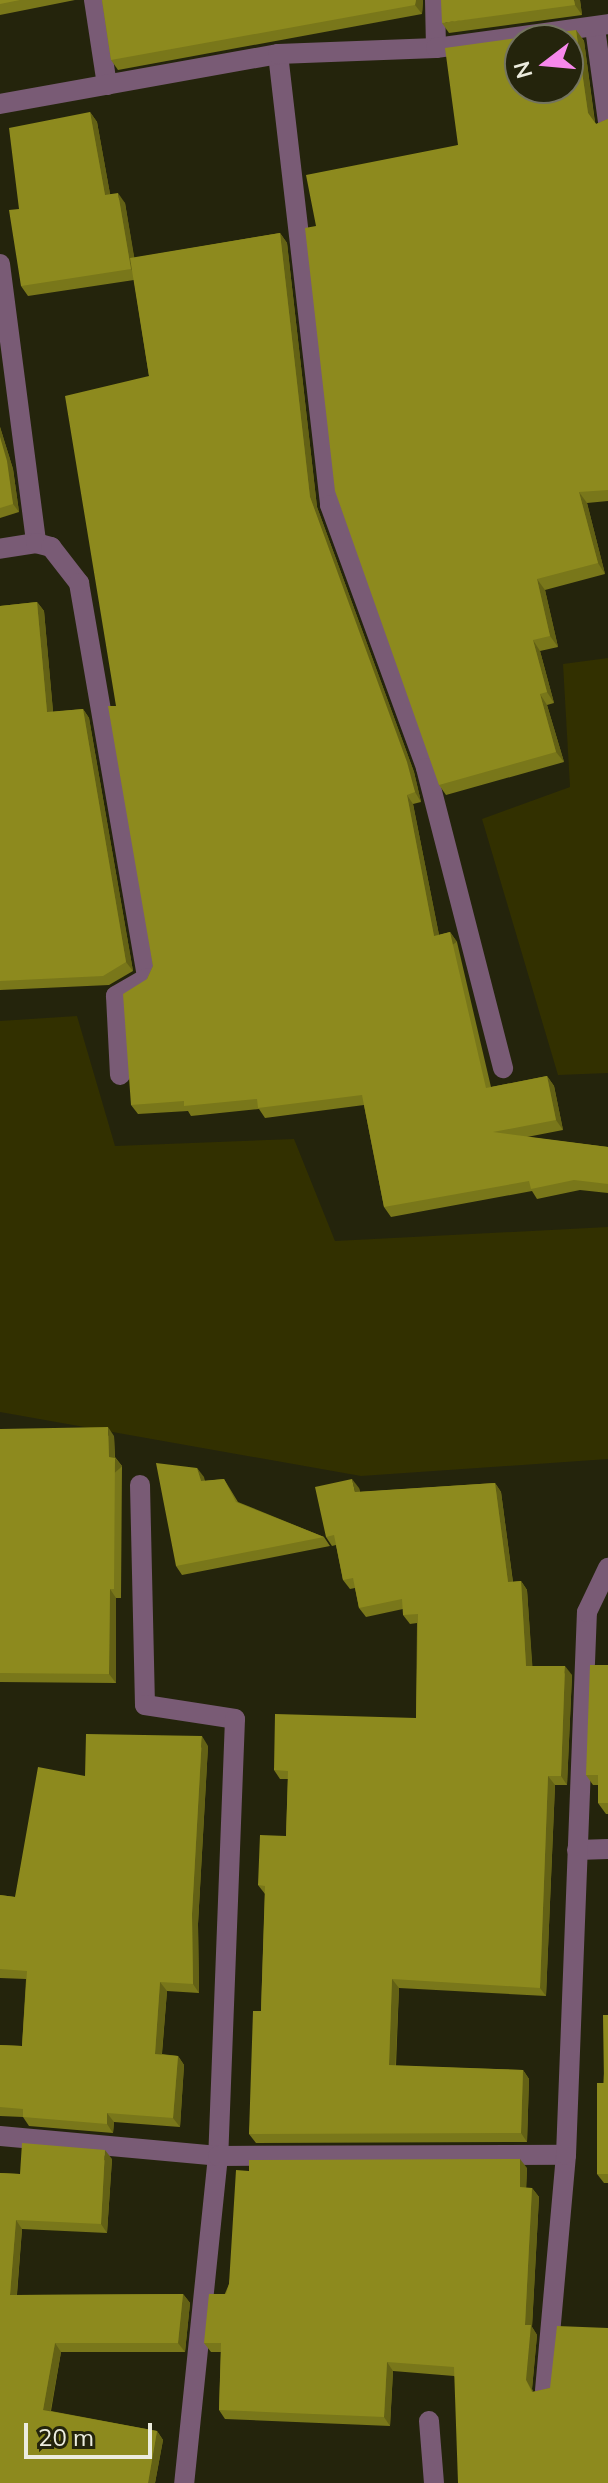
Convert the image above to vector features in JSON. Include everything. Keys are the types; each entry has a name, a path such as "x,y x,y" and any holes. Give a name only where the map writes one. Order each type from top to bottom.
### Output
{"street":[{"path":"94,0 107,85"},
{"path":"435,0 436,48"},
{"path":"0,104 278,54 436,48 601,26 608,122"},
{"path":"278,54 330,505 426,768 503,1068"},
{"path":"0,264 36,543"},
{"path":"0,549 36,543 51,547 79,583 147,978 116,996 120,1075"},
{"path":"140,1485 145,1705 235,1719 218,2156 184,2483"},
{"path":"545,2390 566,2155 587,1612 608,1568"},
{"path":"577,1850 608,1849"},
{"path":"0,2136 218,2156 566,2155"},
{"path":"429,2421 434,2483"}],"shaded area":[{"path":"608,658 608,1073 558,1075 482,819 570,787 563,664"},
{"path":"77,1016 115,1146 294,1139 335,1241 608,1227 608,1459 361,1476 0,1412 0,1021"}],"building":[{"path":"102,0 416,0 415,5 111,60"},
{"path":"441,0 574,0 575,5 442,23"},
{"path":"504,40 504,104 584,104 584,85 588,113 596,124 608,119 608,490 579,492 598,563 537,579 550,636 533,640 547,692 540,694 556,752 439,785 335,491 305,228 316,226 306,175 458,145 445,48"},
{"path":"90,112 105,195 118,193 131,269 21,286 9,210 19,209 9,128"},
{"path":"280,233 310,497 407,762 415,792 407,795 434,936 450,932 486,1088 547,1076 556,1120 493,1132 608,1147 608,1184 574,1180 531,1189 529,1181 384,1207 362,1095 258,1108 257,1099 184,1106 184,1101 131,1105 123,994 147,979 153,966 108,706 116,706 65,396 149,376 130,258"},
{"path":"0,437 13,504 0,508"},
{"path":"37,602 47,712 83,709 126,962 103,976 0,981 0,606"},
{"path":"108,1427 109,1457 115,1458 114,1589 110,1589 109,1674 0,1673 0,1429"},
{"path":"156,1463 197,1468 201,1481 224,1479 236,1502 324,1537 176,1566"},
{"path":"352,1479 355,1492 495,1483 508,1582 521,1581 526,1666 565,1666 561,1776 548,1776 540,1988 392,1979 389,2065 523,2070 521,2133 249,2134 253,2011 261,2011 265,1886 258,1885 260,1835 286,1836 288,1771 274,1770 275,1714 416,1718 418,1614 403,1615 402,1599 359,1608 353,1578 343,1580 334,1535 326,1537 315,1487"},
{"path":"590,1665 608,1665 608,1803 598,1803 598,1775 586,1775"},
{"path":"86,1734 202,1736 192,1914 193,1984 160,1982 155,2054 178,2056 173,2118 107,2113 107,2124 23,2117 23,2109 0,2107 0,2045 22,2046 27,1971 0,1969 0,1895 15,1897 38,1767 85,1776"},
{"path":"603,2015 608,2015 608,2174 597,2174 597,2083 604,2083"},
{"path":"22,2143 105,2150 101,2224 16,2220 10,2295 183,2294 178,2343 55,2343 43,2410 157,2431 148,2483 0,2483 0,2173 20,2174"},
{"path":"520,2159 520,2187 532,2188 525,2325 531,2325 526,2380 532,2392 550,2388 557,2326 608,2328 608,2483 458,2483 454,2367 387,2362 384,2417 219,2410 221,2343 204,2343 209,2294 226,2294 229,2284 236,2170 249,2171 249,2160"}]}
